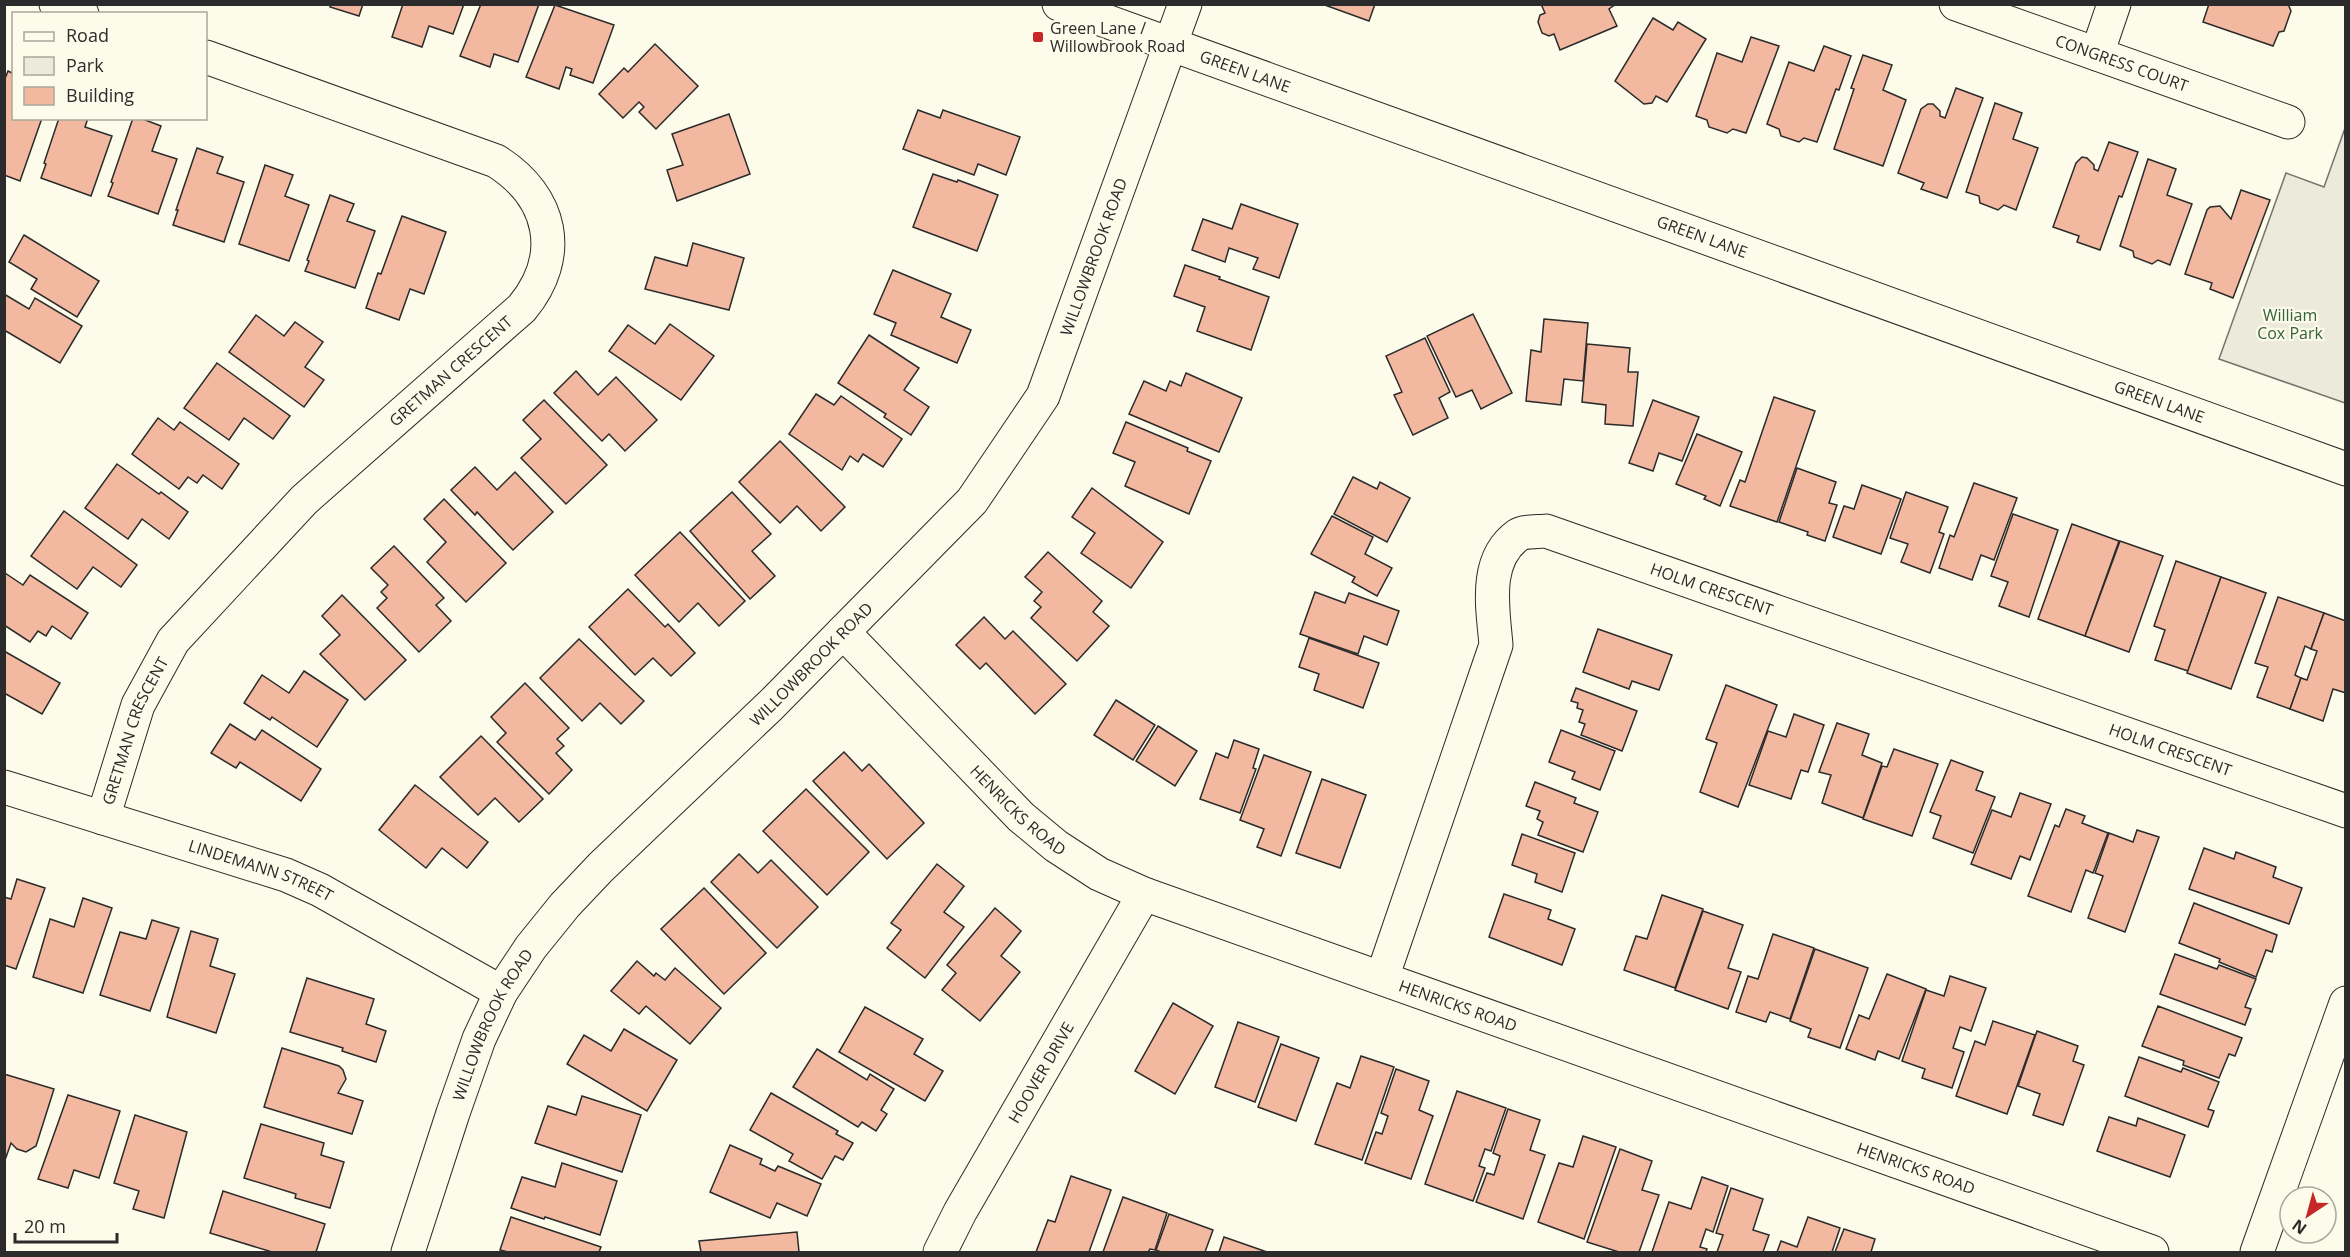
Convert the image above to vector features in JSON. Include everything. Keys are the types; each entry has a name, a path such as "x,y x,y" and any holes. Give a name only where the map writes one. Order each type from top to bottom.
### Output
{"street":[{"path":"56,4 77,12"},
{"name":"GREEN LANE","path":"1059,4 2346,469"},
{"name":"WILLOWBROOK ROAD","path":"408,1252 479,1039 501,992 531,947 565,905 602,867 771,705 972,501 1043,396 1185,4"},
{"name":"CONGRESS COURT","path":"1956,4 2288,122"},
{"path":"2097,54 2114,4"},
{"name":"GRETMAN CRESCENT","path":"103,818 138,705 173,641 304,500 522,309 540,282 546,266 548,249 545,221 534,196 523,182 496,161 207,57"},
{"name":"HOLM CRESCENT","path":"1382,978 1496,645 1492,590 1495,568 1506,548 1520,534 1546,531 1556,534 2346,811"},
{"name":"HENRICKS ROAD","path":"843,632 1021,817 1056,846 1099,874 1144,894 2152,1252"},
{"name":"LINDEMANN STREET","path":"4,787 286,875 312,886 501,992"},
{"name":"HOOVER DRIVE","path":"940,1252 966,1202 1144,894"},
{"path":"2258,1252 2346,1003"}],"green space":[{"name":"William Cox Park","path":"2345,128 2345,403 2219,359 2286,173 2324,187"}],"building":[{"path":"330,4 363,4 359,16 330,7"},
{"path":"403,4 464,4 453,34 429,26 422,47 392,37"},
{"path":"481,4 539,4 518,62 494,54 490,67 460,56"},
{"path":"1322,4 1375,4 1369,21"},
{"path":"1541,4 1616,4 1609,9 1617,26 1560,50 1554,34 1549,36 1542,33 1538,22 1540,15 1545,13"},
{"path":"2209,4 2288,4 2291,11 2284,31 2279,32 2273,46 2203,22"},
{"path":"555,5 614,25 593,83 570,75 572,69 566,67 559,89 526,77"},
{"path":"1653,18 1673,30 1678,22 1706,39 1667,102 1656,96 1652,103 1644,104 1615,81"},
{"path":"1751,37 1779,46 1746,133 1733,129 1727,133 1709,127 1707,120 1696,116 1717,53 1742,62"},
{"path":"655,44 698,86 656,129 639,112 644,107 639,102 623,118 599,94 624,68 628,72"},
{"path":"1824,46 1851,56 1839,90 1836,89 1817,142 1804,138 1799,142 1781,136 1779,129 1767,124 1789,62 1814,71"},
{"path":"1863,55 1892,65 1883,90 1906,100 1883,166 1834,149"},
{"path":"8,71 12,73 12,120 41,120 20,181 4,175 4,81"},
{"path":"1956,88 1983,98 1947,198 1921,189 1924,183 1898,173 1921,109 1928,104 1933,104 1940,111 1940,116 1945,118"},
{"path":"1995,103 2022,113 2013,139 2038,148 2016,210 2004,205 1998,210 1980,203 1979,196 1966,192"},
{"path":"918,110 940,118 943,110 1020,137 1006,175 978,164 974,175 903,149"},
{"path":"729,114 750,174 677,201 667,170 683,165 672,134"},
{"path":"58,120 87,120 85,127 112,136 91,196 41,178 46,164 44,163"},
{"path":"132,120 145,120 161,126 152,151 177,159 158,214 108,196 113,183 111,182"},
{"path":"2109,142 2138,152 2122,197 2119,196 2100,250 2077,242 2079,236 2053,227 2076,163 2082,157 2087,158 2098,171"},
{"path":"197,148 223,157 217,173 244,182 224,242 173,225"},
{"path":"2148,159 2176,169 2167,195 2192,204 2170,265 2158,260 2152,264 2134,257 2133,251 2120,246"},
{"path":"265,165 293,175 285,196 309,205 289,261 239,244"},
{"path":"933,174 957,182 958,180 998,195 977,251 913,227"},
{"path":"2241,190 2270,200 2233,298 2210,289 2212,283 2185,274 2207,210 2210,207 2220,206 2231,219"},
{"path":"330,195 354,204 347,221 375,231 355,288 305,271"},
{"path":"1241,204 1298,224 1279,278 1253,269 1258,258 1229,248 1225,262 1192,250 1203,219 1232,229"},
{"path":"402,216 446,232 424,294 410,289 399,320 366,308"},
{"path":"24,235 99,281 77,317 31,289 37,279 9,262"},
{"path":"693,243 744,258 729,310 645,289 655,257 687,266"},
{"path":"1185,265 1269,297 1251,350 1197,331 1205,307 1174,296"},
{"path":"893,270 951,294 941,317 971,330 957,363 891,335 896,323 874,314"},
{"path":"4,294 29,309 35,298 82,326 60,363 4,330"},
{"path":"1473,314 1512,393 1481,409 1472,390 1456,397 1427,336"},
{"path":"256,315 284,336 295,322 323,342 305,367 324,380 304,407 229,352"},
{"path":"1544,319 1588,323 1583,381 1564,379 1561,405 1526,401 1531,350 1541,352"},
{"path":"670,324 714,356 681,400 609,351 628,325 655,344"},
{"path":"869,335 919,368 904,390 929,407 911,435 884,417 886,414 838,383"},
{"path":"1425,338 1450,392 1439,398 1448,418 1413,435 1394,395 1402,392 1386,356"},
{"path":"1587,344 1630,348 1628,372 1638,372 1633,426 1605,424 1606,405 1582,402"},
{"path":"217,363 290,416 273,439 244,418 229,440 184,408"},
{"path":"576,371 598,395 616,377 657,420 625,451 609,434 602,441 554,393"},
{"path":"1186,373 1242,398 1219,452 1129,414 1144,381 1166,391 1170,381 1181,386"},
{"path":"816,394 834,405 841,396 902,439 883,467 863,454 858,462 850,456 842,470 789,434"},
{"path":"1774,397 1815,411 1777,522 1730,506 1740,480 1745,482"},
{"path":"544,400 607,465 566,504 521,458 541,439 523,420"},
{"path":"1653,400 1699,417 1682,461 1659,453 1653,471 1629,463"},
{"path":"158,418 174,430 180,422 239,464 222,489 203,475 197,483 188,477 179,489 132,454"},
{"path":"1126,422 1188,448 1187,451 1211,461 1189,514 1125,486 1135,462 1113,453"},
{"path":"1697,434 1742,452 1720,506 1704,499 1706,496 1676,484"},
{"path":"780,441 845,507 821,531 797,506 780,523 739,482"},
{"path":"117,464 188,512 169,539 142,519 128,539 85,508"},
{"path":"475,467 497,490 515,472 553,512 513,550 477,512 475,515 451,490"},
{"path":"1797,468 1836,482 1829,503 1837,505 1825,541 1807,535 1808,532 1779,522"},
{"path":"1353,477 1377,489 1380,482 1410,498 1387,542 1334,514"},
{"path":"1974,483 2017,498 1994,560 1981,555 1972,580 1939,568 1950,535 1954,537"},
{"path":"1862,485 1901,499 1881,554 1833,537 1844,506 1854,509"},
{"path":"1092,488 1163,542 1131,588 1081,553 1095,533 1072,517"},
{"path":"732,492 771,534 752,551 775,576 750,599 690,531"},
{"path":"1906,492 1948,507 1939,532 1944,534 1930,573 1901,562 1908,544 1890,538"},
{"path":"444,499 506,563 466,602 427,562 446,542 424,519"},
{"path":"64,511 137,565 121,587 93,567 77,589 31,556"},
{"path":"2013,514 2058,530 2029,617 1999,606 2008,582 1991,576"},
{"path":"1332,516 1373,537 1365,554 1392,568 1377,596 1352,582 1355,577 1311,554"},
{"path":"2072,524 2119,541 2085,636 2038,619"},
{"path":"680,532 745,601 719,626 698,603 679,622 635,575"},
{"path":"2120,541 2163,556 2129,652 2085,636"},
{"path":"394,546 444,598 436,605 451,621 419,652 377,608 387,598 381,592 388,585 371,568"},
{"path":"1048,552 1102,601 1093,612 1109,626 1077,661 1031,618 1041,607 1034,601 1042,592 1025,577"},
{"path":"2176,561 2221,577 2188,671 2155,660 2165,630 2154,626"},
{"path":"5,573 23,585 30,575 88,613 71,639 52,626 46,636 38,631 30,642 4,625"},
{"path":"2221,577 2266,593 2231,689 2187,673"},
{"path":"628,589 665,627 668,624 695,653 671,676 653,658 635,675 589,627"},
{"path":"1315,592 1345,603 1349,593 1399,611 1387,645 1364,636 1358,654 1300,634"},
{"path":"342,595 406,660 365,700 320,654 340,635 322,616"},
{"path":"2278,597 2324,613 2311,649 2305,646 2295,675 2301,678 2290,709 2257,697 2268,667 2255,663"},
{"path":"2324,613 2346,621 2346,693 2333,689 2323,721 2290,709 2301,678 2307,680 2317,651 2311,649"},
{"path":"984,617 1005,639 1013,631 1066,684 1035,714 986,663 980,669 956,645"},
{"path":"1598,629 1672,655 1659,690 1632,681 1629,689 1583,672"},
{"path":"1309,638 1379,663 1363,708 1314,690 1319,674 1299,667"},
{"path":"579,639 644,701 621,724 600,703 582,721 540,678"},
{"path":"4,651 60,683 42,714 4,693"},
{"path":"304,671 348,700 317,747 272,717 270,720 244,703 262,675 289,693"},
{"path":"525,683 569,728 557,739 564,746 556,753 572,770 549,794 497,742 506,733 491,717"},
{"path":"1726,685 1777,705 1738,807 1700,792 1717,743 1706,739"},
{"path":"1576,688 1637,711 1622,751 1581,735 1585,724 1579,722 1583,710 1577,708 1578,703 1571,701"},
{"path":"1116,700 1155,725 1133,760 1094,735"},
{"path":"1794,714 1824,725 1808,772 1801,770 1791,799 1749,785 1768,731 1786,737"},
{"path":"1837,723 1869,734 1862,755 1882,763 1863,818 1822,803 1831,775 1819,772"},
{"path":"230,724 255,740 262,730 321,769 301,801 240,762 236,768 211,753"},
{"path":"1158,726 1197,751 1175,786 1136,761"},
{"path":"1561,730 1615,751 1600,790 1572,779 1575,772 1549,762"},
{"path":"481,736 543,799 519,822 495,798 478,815 440,777"},
{"path":"1234,740 1259,749 1253,768 1256,769 1240,813 1200,799 1216,753 1228,758"},
{"path":"1894,749 1938,764 1912,836 1863,819 1882,766 1887,767"},
{"path":"844,752 862,771 869,764 924,823 887,859 813,781"},
{"path":"1264,755 1311,772 1281,856 1257,847 1264,829 1240,820"},
{"path":"1951,760 1983,772 1976,790 1995,797 1973,853 1933,838 1941,816 1930,812"},
{"path":"1322,779 1366,795 1340,868 1296,853"},
{"path":"1535,782 1576,798 1574,803 1598,812 1583,852 1538,835 1543,822 1537,819 1540,811 1526,806"},
{"path":"415,785 488,842 467,868 442,848 426,868 379,830"},
{"path":"806,789 869,852 827,895 763,831"},
{"path":"2020,793 2051,804 2030,860 2020,856 2011,879 1971,864 1992,810 2011,817"},
{"path":"2066,809 2085,816 2082,823 2108,833 2093,873 2086,870 2071,912 2028,896 2055,825 2059,827"},
{"path":"2137,830 2159,837 2125,932 2088,918 2103,876 2095,873 2109,833 2133,842"},
{"path":"1522,834 1575,853 1562,892 1535,882 1537,874 1512,865"},
{"path":"2204,848 2234,859 2236,852 2276,867 2273,877 2302,888 2289,924 2189,889"},
{"path":"739,854 758,873 771,860 818,907 777,948 711,882"},
{"path":"937,864 964,886 944,912 964,927 925,978 887,948 901,930 891,923"},
{"path":"17,879 45,888 16,969 4,965 4,897 11,899"},
{"path":"704,888 766,953 724,994 661,929"},
{"path":"1504,894 1551,910 1548,919 1575,929 1562,965 1489,937"},
{"path":"1662,895 1703,909 1675,988 1624,970 1636,936 1647,939"},
{"path":"83,898 112,908 83,993 33,977 50,919 74,927"},
{"path":"2194,903 2277,935 2272,952 2266,950 2256,977 2219,962 2220,959 2179,943"},
{"path":"995,908 1021,931 1001,956 1020,972 980,1021 942,990 956,973 947,965"},
{"path":"1703,911 1743,925 1728,968 1741,972 1728,1009 1675,990"},
{"path":"152,920 179,928 150,1011 100,995 120,932 146,939"},
{"path":"191,931 218,939 210,966 235,974 216,1033 167,1017"},
{"path":"1773,934 1814,948 1790,1019 1770,1012 1766,1022 1736,1012 1748,976 1758,979"},
{"path":"1815,949 1868,968 1840,1048 1808,1037 1811,1029 1790,1021"},
{"path":"2175,954 2217,969 2219,965 2256,979 2245,1007 2251,1009 2245,1025 2160,994"},
{"path":"637,961 654,976 656,973 665,980 675,968 721,1008 690,1044 646,1006 639,1014 611,991"},
{"path":"1887,974 1926,989 1899,1059 1878,1051 1875,1060 1846,1049 1859,1015 1869,1019"},
{"path":"1950,976 1986,988 1971,1031 1960,1027 1953,1048 1964,1052 1952,1088 1922,1078 1925,1069 1902,1061 1926,990 1944,996"},
{"path":"307,978 374,999 366,1024 386,1031 376,1062 342,1051 343,1048 290,1032"},
{"path":"1173,1003 1213,1026 1175,1094 1135,1071"},
{"path":"2158,1006 2242,1038 2235,1056 2229,1054 2219,1078 2183,1065 2184,1061 2142,1046"},
{"path":"865,1007 923,1039 914,1054 943,1071 925,1101 839,1052"},
{"path":"1993,1021 2035,1035 2007,1114 1956,1096 1975,1041 1985,1045"},
{"path":"1238,1022 1279,1037 1255,1102 1215,1087"},
{"path":"624,1029 677,1060 647,1111 567,1064 584,1035 611,1051"},
{"path":"2037,1031 2078,1046 2073,1061 2084,1065 2063,1125 2033,1115 2040,1094 2018,1086"},
{"path":"1281,1044 1319,1058 1296,1121 1258,1107"},
{"path":"282,1048 339,1066 343,1070 346,1079 338,1093 363,1101 352,1134 264,1107"},
{"path":"817,1049 867,1080 870,1074 894,1089 881,1110 887,1114 876,1131 862,1122 858,1127 793,1087"},
{"path":"1361,1056 1394,1067 1362,1160 1315,1144 1337,1083 1350,1088"},
{"path":"2139,1057 2181,1072 2183,1068 2219,1082 2208,1109 2214,1111 2208,1127 2125,1096"},
{"path":"1396,1069 1429,1081 1419,1110 1433,1116 1411,1179 1365,1163 1376,1132 1382,1134 1388,1116 1381,1113"},
{"path":"4,1074 54,1089 36,1146 26,1152 17,1149 11,1143 4,1163"},
{"path":"1457,1091 1506,1108 1491,1151 1485,1149 1479,1166 1485,1168 1473,1201 1425,1184"},
{"path":"771,1093 838,1131 836,1134 853,1143 843,1160 835,1156 822,1179 789,1161 793,1154 750,1130"},
{"path":"68,1095 120,1111 99,1178 74,1170 68,1188 38,1179"},
{"path":"582,1096 641,1115 622,1172 535,1143 548,1106 576,1115"},
{"path":"1508,1109 1540,1120 1530,1150 1545,1155 1523,1219 1476,1202 1487,1173 1494,1175 1500,1156 1493,1153"},
{"path":"135,1115 187,1132 164,1218 133,1209 139,1191 114,1183"},
{"path":"2109,1117 2136,1126 2138,1118 2185,1135 2170,1177 2097,1151"},
{"path":"261,1124 324,1143 321,1155 344,1162 330,1208 295,1198 296,1194 244,1178"},
{"path":"1583,1136 1616,1147 1584,1239 1538,1222 1559,1163 1573,1167"},
{"path":"730,1145 762,1159 760,1164 775,1171 778,1166 821,1184 807,1216 777,1203 770,1218 710,1192"},
{"path":"1620,1149 1652,1161 1642,1190 1659,1195 1639,1252 1619,1252 1587,1242"},
{"path":"562,1163 617,1181 600,1235 511,1208 522,1177 555,1187"},
{"path":"1071,1176 1111,1190 1089,1252 1036,1252 1048,1220 1055,1222"},
{"path":"1702,1177 1728,1186 1713,1232 1706,1229 1700,1247 1707,1249 1706,1252 1652,1252 1669,1202 1691,1209"},
{"path":"1731,1188 1763,1199 1753,1230 1769,1235 1763,1252 1717,1252 1723,1235 1716,1233"},
{"path":"223,1191 325,1224 316,1252 272,1252 210,1233"},
{"path":"1123,1197 1167,1213 1155,1250 1103,1252"},
{"path":"1169,1214 1213,1230 1205,1252 1156,1250"},
{"path":"511,1217 601,1247 599,1252 508,1252 500,1250"},
{"path":"1808,1217 1840,1228 1832,1252 1777,1252 1781,1241 1797,1247"},
{"path":"1844,1229 1875,1239 1871,1252 1835,1252"},
{"path":"797,1232 799,1252 701,1252 699,1241"},
{"path":"1224,1237 1267,1252 1219,1252"}],"place":[{"name":"Green Lane / Willowbrook Road","path":"1038,37"}]}
